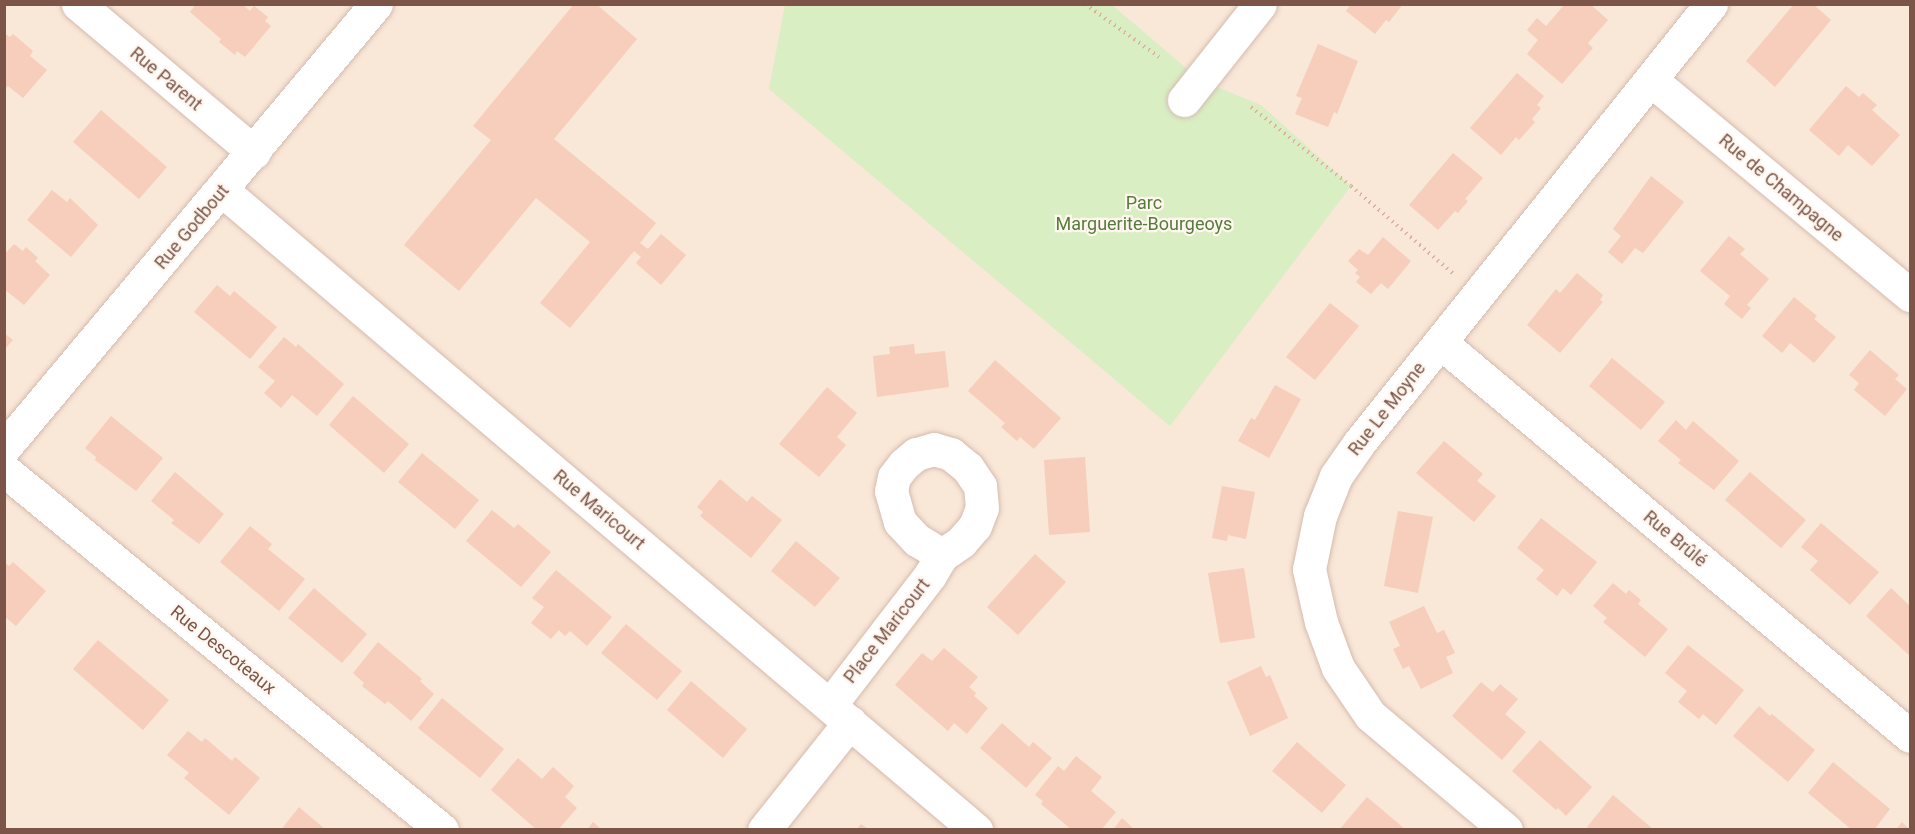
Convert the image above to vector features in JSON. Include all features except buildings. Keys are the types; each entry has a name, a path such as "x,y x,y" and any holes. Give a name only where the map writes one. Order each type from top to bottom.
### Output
{"street":[{"name":"Rue Parent","path":"78,4 254,152"},
{"name":"Rue Godbout","path":"4,448 223,191 376,4"},
{"path":"1184,100 1260,4"},
{"name":"Rue Le Moyne","path":"1506,830 1370,715 1338,668 1321,622 1309,569 1320,516 1336,476 1392,400 1711,4"},
{"name":"Rue de Champagne","path":"1650,80 1911,295"},
{"name":"Rue Maricourt","path":"223,191 976,830"},
{"name":"Rue Brûlé","path":"1440,342 1911,736"},
{"name":"Rue Descoteaux","path":"4,470 442,830"},
{"name":"Place Maricourt","path":"764,830 942,555"}],"path":[{"path":"1085,4 1158,57"},
{"path":"1251,107 1351,186 1478,295"}],"shaded area":[{"path":"5,5 1910,5 1910,829 5,829"}],"green space":[{"name":"Parc Marguerite-Bourgeoys","path":"785,5 1112,5 1200,80 1261,105 1351,186 1170,426 769,89"}]}
